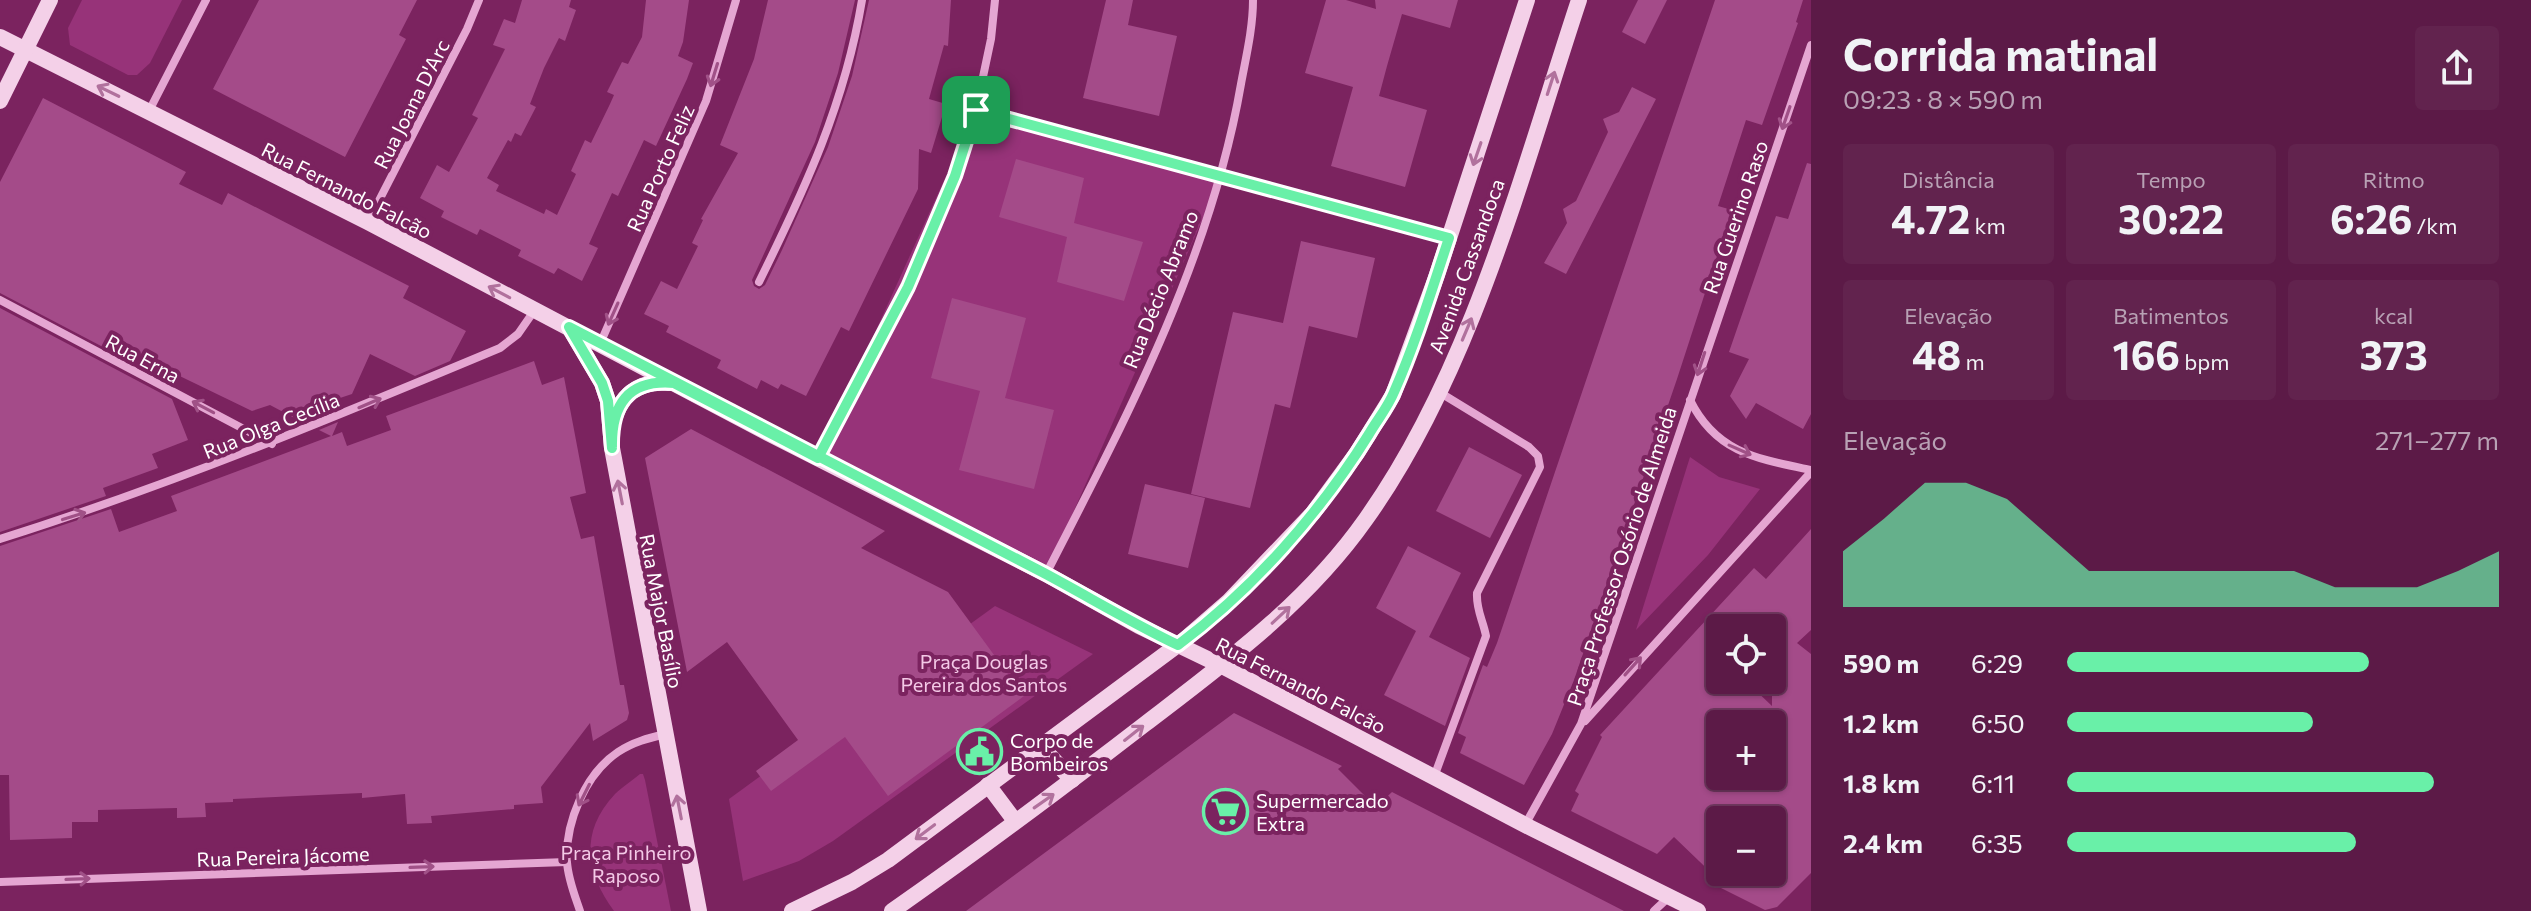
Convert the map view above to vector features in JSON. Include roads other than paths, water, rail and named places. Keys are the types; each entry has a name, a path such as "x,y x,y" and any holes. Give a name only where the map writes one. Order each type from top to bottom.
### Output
{"main road":[{"path":"0,101 50,0"},
{"path":"1516,31 1518,0"},
{"name":"Avenida Cassandoca","path":"792,911 876,867 1178,645 1269,562 1313,513 1357,453 1393,395 1449,238 1527,0"},
{"name":"Avenida Cassandoca","path":"892,911 1072,780 1279,619 1326,571 1367,518 1408,452 1439,392 1479,301 1579,0"},
{"name":"Rua Fernando Falcão","path":"0,37 368,222 1525,825 1698,911"},
{"name":"Rua Major Basílio","path":"569,327 602,383 608,401 612,448 699,911"},
{"path":"612,448 615,414 634,389 650,382 674,383"},
{"path":"1042,747 1072,780"},
{"path":"988,785 1015,821"}],"street":[{"path":"149,111 206,0"},
{"name":"Rua Joana D'Arc","path":"368,222 479,0"},
{"name":"Rua Porto Feliz","path":"600,344 706,101 736,0"},
{"path":"759,282 805,190 831,124 854,47 862,0"},
{"path":"818,458 908,287 955,176 976,110 991,39 995,0"},
{"name":"Rua Décio Abramo","path":"1046,574 1129,408 1202,235 1232,135 1253,0"},
{"name":"Rua Guerino Raso","path":"1690,400 1811,45"},
{"path":"976,110 1449,238"},
{"name":"Rua Erna","path":"0,300 272,444"},
{"name":"Rua Olga Cecília","path":"0,539 99,508 272,444 500,348 518,334 535,310"},
{"path":"1434,777 1486,636 1476,609 1477,593 1540,467 1538,456 1529,447 1439,392"},
{"name":"Praça Professor Osório de Almeida","path":"1581,724 1811,471 1735,450 1708,431 1690,400"},
{"name":"Praça Professor Osório de Almeida","path":"1525,825 1581,724 1690,400"},
{"path":"580,911 567,862 578,804 596,774 621,750 665,734"},
{"name":"Rua Pereira Jácome","path":"0,882 567,862"},
{"path":"1654,911 1670,896"}],"place":[{"name":"Corpo de Bombeiros","path":"979,752"},
{"name":"Supermercado Extra","path":"1225,811"}],"park label":[{"name":"Praça Douglas Pereira dos Santos","path":"984,672"},
{"name":"Praça Pinheiro Raposo","path":"626,864"}]}
